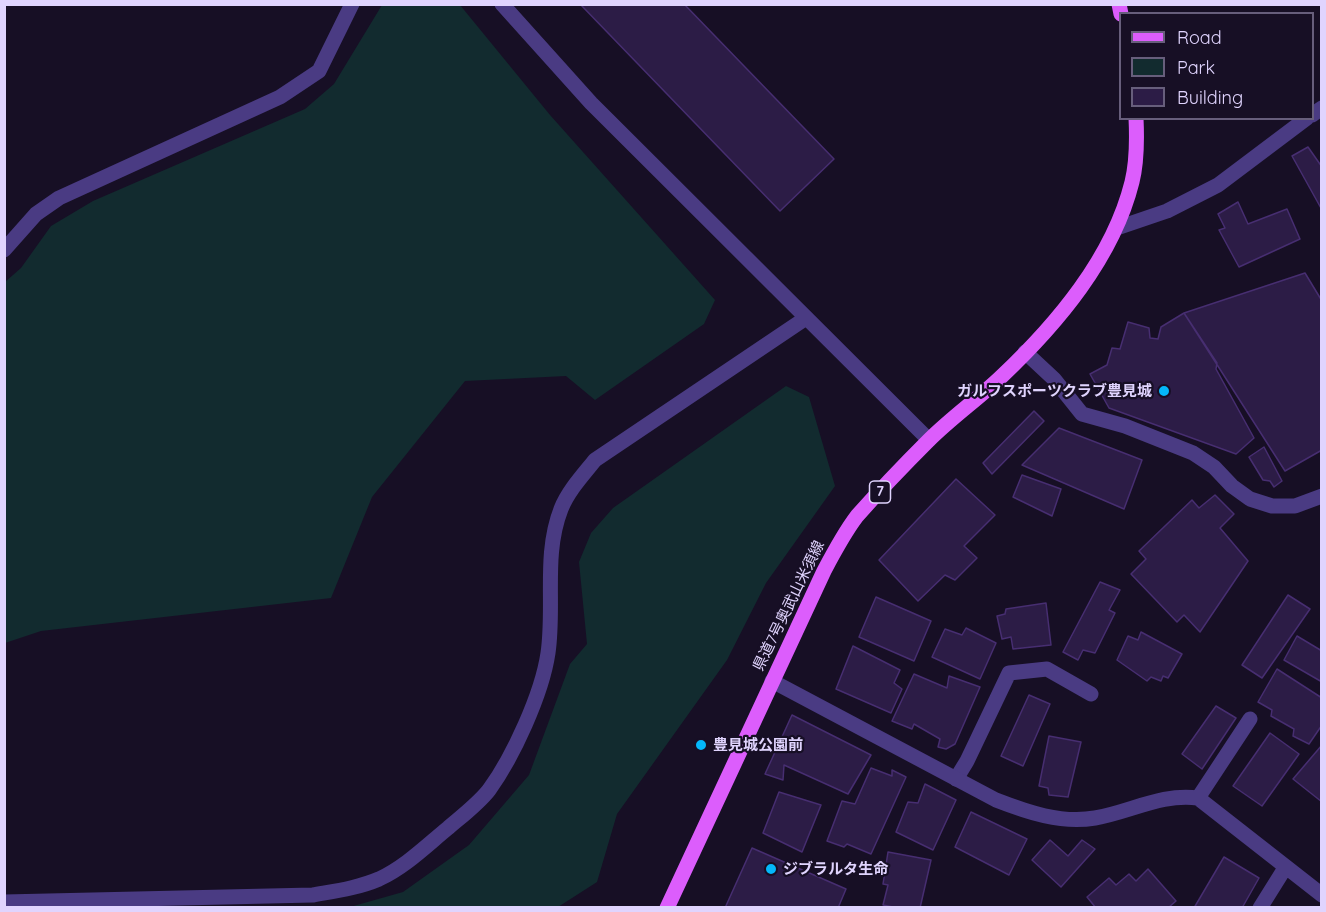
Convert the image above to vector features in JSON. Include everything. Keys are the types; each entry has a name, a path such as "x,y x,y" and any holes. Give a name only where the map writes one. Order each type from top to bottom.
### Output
{"main road":[{"name":"県道7号奥武山米須線","path":"667,908 838,544 856,518 929,440 1002,376 1025,352 1069,302 1093,269 1117,228 1133,181 1137,146 1136,120"}],"street":[{"path":"4,250 36,214 59,198 280,97 319,70 352,4"},
{"path":"502,4 591,103 929,440"},
{"path":"1117,228 1167,211 1218,185 1304,120"},
{"path":"4,902 313,895 346,889 378,879 404,865 487,792 505,763 542,685 550,628 550,567 553,537 561,507 577,483 595,460 806,318"},
{"path":"1025,352 1054,380 1082,414 1125,426 1193,453 1214,467 1232,486 1250,499 1272,506 1295,506 1322,496"},
{"path":"956,779 967,761 1008,673 1047,669 1091,694"},
{"path":"772,681 996,800 1026,812 1058,818 1093,818 1165,798 1184,796 1198,798 1322,895"},
{"path":"1198,798 1251,719"},
{"path":"1260,908 1285,868"}],"green space":[{"path":"382,5 460,5 550,115 715,300 704,324 595,400 566,376 465,381 372,497 331,598 41,631 5,643 5,282 21,268 51,226 93,201 305,109 334,84"},
{"path":"786,386 809,397 835,486 766,583 727,660 617,814 597,882 558,907 350,907 403,892 469,845 529,775 570,664 587,644 579,562 591,533 613,508"}],"building":[{"path":"580,4 684,4 834,159 780,211"},
{"path":"1308,147 1322,167 1322,210 1292,156"},
{"path":"1238,202 1248,224 1287,209 1300,239 1239,267 1219,230 1225,228 1218,214"},
{"path":"1305,273 1322,301 1322,450 1285,471 1184,313"},
{"name":"ガルフスポーツクラブ豊見城","path":"1184,313 1217,363 1216,369 1254,438 1236,454 1109,408 1090,374 1107,365 1112,348 1120,349 1128,322 1149,328 1150,338 1158,339 1161,327"},
{"path":"1034,411 1044,421 992,474 983,463"},
{"path":"1059,428 1142,460 1124,509 1022,465"},
{"path":"1264,447 1282,481 1274,487 1270,481 1263,480 1249,457"},
{"path":"1022,475 1061,489 1052,516 1013,497"},
{"path":"956,479 995,515 964,546 977,558 955,580 945,575 918,601 879,560"},
{"path":"1215,495 1234,514 1220,528 1248,561 1200,632 1184,615 1177,622 1131,574 1146,559 1139,551 1192,500 1199,508"},
{"path":"1100,582 1120,590 1109,610 1115,613 1095,653 1083,650 1078,660 1063,652"},
{"path":"1288,595 1310,609 1262,678 1242,665"},
{"path":"876,597 931,621 914,661 859,637"},
{"path":"1046,603 1051,645 1013,649 1011,637 1002,639 997,616 1005,614 1006,609"},
{"path":"966,628 996,643 980,679 932,657 945,629 962,635"},
{"path":"1141,632 1182,654 1168,678 1163,676 1161,681 1151,677 1147,681 1117,660 1128,636 1138,640"},
{"path":"1297,636 1322,651 1322,682 1284,660"},
{"path":"853,646 900,670 894,683 902,689 891,713 836,689"},
{"path":"1277,669 1322,698 1322,725 1309,744 1293,736 1294,729 1271,716 1272,710 1258,702"},
{"path":"914,674 947,688 949,676 980,687 955,744 946,749 938,747 940,739 914,724 912,729 892,721"},
{"path":"1029,695 1050,704 1023,766 1001,756"},
{"path":"1216,706 1236,718 1202,769 1182,754"},
{"path":"792,715 871,755 848,794 784,765 783,780 765,774"},
{"path":"1270,733 1299,754 1262,806 1233,786"},
{"path":"1049,736 1081,742 1068,797 1049,795 1048,788 1039,786"},
{"path":"1322,745 1322,802 1293,779"},
{"path":"871,768 892,776 892,770 906,777 871,854 847,844 844,847 827,841 842,801 855,804"},
{"path":"925,784 956,800 933,850 896,832 908,802 918,803"},
{"path":"779,792 821,805 802,852 763,833"},
{"path":"971,812 1027,839 1009,875 955,847"},
{"path":"1050,840 1068,856 1082,840 1095,849 1061,887 1032,860"},
{"name":"ジブラルタ生命","path":"752,848 846,889 838,908 725,908"},
{"path":"888,852 931,860 920,908 883,905 888,885 883,884"},
{"path":"1224,857 1259,878 1242,908 1194,908"},
{"path":"1148,869 1176,901 1168,908 1096,908 1087,897 1109,878 1116,885 1129,874 1136,881"}],"place":[{"name":"ガルフスポーツクラブ豊見城","path":"1164,391"},
{"name":"豊見城公園前","path":"701,745"},
{"name":"ジブラルタ生命","path":"771,869"}]}
